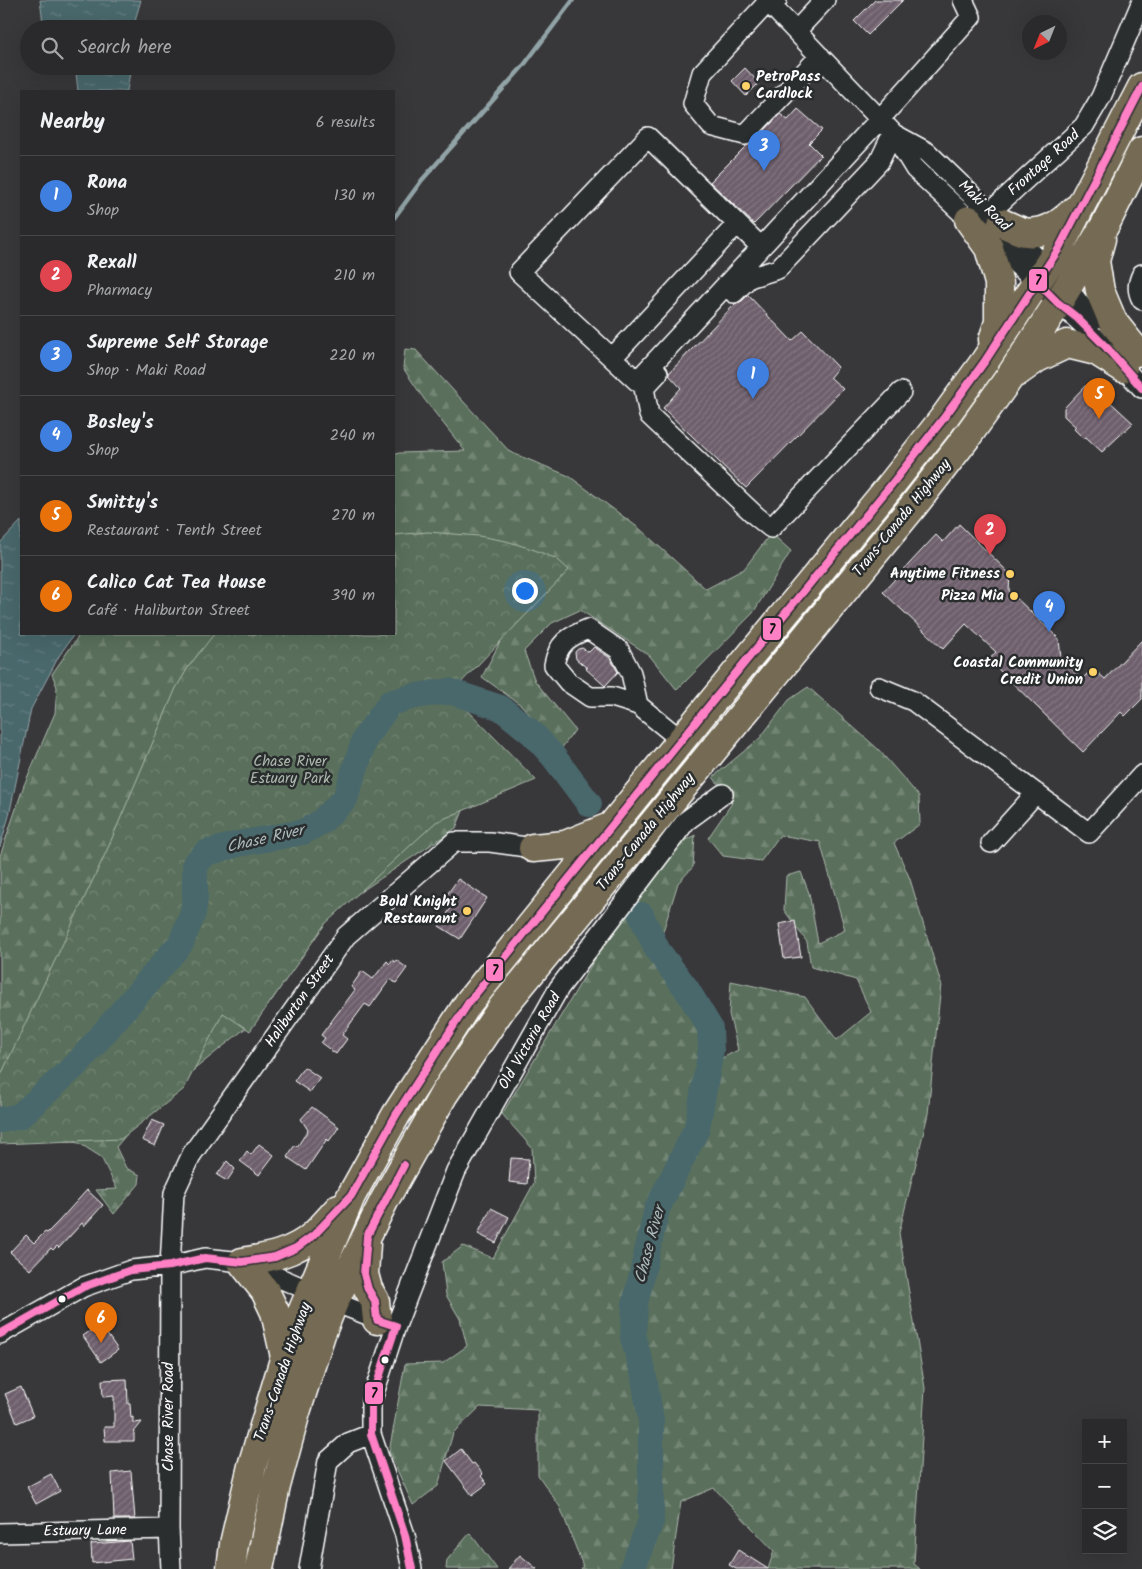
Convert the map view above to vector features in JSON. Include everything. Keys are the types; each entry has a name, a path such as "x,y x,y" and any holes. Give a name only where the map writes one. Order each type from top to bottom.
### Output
{"highway":[{"name":"Trans-Canada Highway","path":"259,1569 274,1495 296,1412 321,1334 322,1296 351,1196 396,1115 469,1002 681,740 891,486 985,362 1058,250 1142,87"},
{"name":"Trans-Canada Highway","path":"231,1569 234,1544 252,1466 285,1357 322,1296 367,1236 384,1200 444,1094 501,1009 908,512 966,438 1009,378 1063,295 1105,225 1142,151"},
{"path":"985,362 999,322 999,283 989,248 987,218 1025,232 1047,230 1058,225 1080,206"},
{"path":"1105,225 1095,261 1100,291 1134,359"},
{"path":"1009,378 1037,358 1067,344 1134,359"},
{"path":"533,848 565,845 611,826"},
{"path":"285,1357 275,1312 265,1291 242,1262 275,1257 296,1248 314,1235 351,1196"},
{"path":"367,1236 364,1274 368,1289 387,1323"}],"street":[{"path":"796,31 825,0"},
{"path":"761,247 648,137 519,272 637,381 880,119 971,17 963,0"},
{"path":"771,1 702,73 693,104 711,126 745,135 820,56"},
{"name":"Maki Road","path":"771,1 796,31 893,134 915,169 987,218 1041,274"},
{"name":"Frontage Road","path":"987,218 1084,126 1101,97 1142,1"},
{"path":"893,134 879,162 778,269 749,278 644,388 649,415 771,528 902,392"},
{"name":"Maki Road","path":"987,218 1041,274 1063,295 1083,308 1134,359 1142,388"},
{"path":"612,358 737,224"},
{"path":"1142,274 1138,284 1142,300"},
{"path":"638,704 631,673 619,650 588,629 571,636 557,652 554,665 568,682 590,697 612,697 638,704 681,740"},
{"path":"879,687 914,701 1089,833 1142,775"},
{"path":"991,843 1036,793"},
{"name":"Old Victoria Road","path":"412,1569 405,1536 371,1434 371,1402 387,1323 456,1171 559,988 686,820 723,794"},
{"name":"Haliburton Street","path":"170,1266 174,1193 192,1154 346,936 454,842 490,842 533,848"},
{"path":"0,1334 84,1287 131,1270 170,1266 205,1258 242,1262 387,1323"},
{"name":"Chase River Road","path":"170,1266 169,1529 171,1569"},
{"path":"309,1569 328,1461 348,1443 371,1434"},
{"name":"Estuary Lane","path":"0,1533 169,1529"}],"green space":[{"path":"405,349 416,350 510,452 569,476 640,529 706,589 744,569 771,533 791,551 753,613 677,690 649,655 580,610 552,623 524,651 535,681 575,730 561,749 521,705 482,677 504,634 395,551 395,455 465,451 424,399 403,368"},
{"name":"Chase River Estuary Park","path":"428,532 479,536 506,541 557,559 569,570 451,693 536,780 436,822 325,924 250,1031 223,1013 184,1089 121,1139 0,1144 0,1077 107,850 176,688 189,666 213,635 395,635 395,535"},
{"name":"Chase River Estuary Park","path":"79,635 339,635 467,801 456,828 338,907 301,956 272,1000 247,1027 154,1102 116,1147 126,1168 140,1175 139,1184 114,1214 96,1190 117,1189 101,1157 79,1143 57,1140 0,1106 0,856 24,785 55,713 57,687 52,674"},
{"path":"808,687 878,749 919,796 920,824 894,843 910,879 941,984 928,1114 899,1233 925,1388 914,1564 920,1569 768,1569 774,1551 714,1488 681,1502 671,1569 581,1569 583,1566 560,1507 538,1475 538,1410 480,1407 453,1433 438,1486 413,1505 389,1452 405,1364 443,1363 467,1346 460,1319 446,1295 442,1262 463,1246 493,1258 534,1183 532,1148 502,1114 605,942 678,844 695,835 693,867 678,883 660,941 704,1018 718,1060 738,1050 729,1014 731,981 805,997 837,1040 871,1012 856,980 811,967 807,942 784,910 786,876 801,872 809,893 818,943 845,930 820,842 780,835 761,861 723,856 708,838 732,803 713,777 760,738 789,700"},
{"path":"470,1533 497,1569 446,1569 447,1560"}],"water":[{"path":"40,0 141,0 136,20 43,20"},
{"path":"76,75 130,75 127,90 78,90"},
{"path":"20,522 20,635 73,635 59,656 31,709 9,816 0,847 0,543"}],"building":[{"path":"875,0 903,0 868,35 854,21"},
{"name":"PetroPass Cardlock","path":"745,68 759,83 746,96 732,81"},
{"path":"798,109 822,130 809,143 821,155 754,224 710,182 746,146 753,143 780,114 788,120"},
{"path":"748,295 792,341 803,331 838,367 830,377 843,389 746,488 663,408 681,388 669,373 735,304 742,301"},
{"path":"1085,386 1093,386 1133,423 1102,452 1086,437 1084,439 1074,429 1076,427 1064,416 1064,408"},
{"path":"959,524 1010,574 1009,591 1059,639 1061,659 1082,679 1089,672 1097,672 1105,679 1142,640 1142,699 1125,716 1121,712 1083,752 989,660 996,652 966,624 943,649 883,592 936,535 943,542"},
{"path":"594,647 610,658 618,672 605,686 576,659 575,652 578,649 582,648 589,652"},
{"path":"458,879 487,898 460,939 439,926 455,902 446,896"},
{"path":"795,921 801,957 784,959 779,924"},
{"path":"392,960 395,962 396,960 407,968 396,983 390,979 370,1007 365,1004 342,1035 347,1039 336,1054 321,1043 325,1038 321,1035 355,990 351,987 362,971 373,979 387,961 390,964"},
{"path":"304,1067 320,1078 310,1092 294,1081"},
{"path":"312,1107 339,1127 329,1141 327,1139 306,1170 287,1157 295,1145 297,1147 308,1130 301,1119"},
{"path":"152,1120 164,1125 155,1146 142,1140"},
{"path":"259,1144 274,1155 259,1175 240,1161 247,1151 251,1155"},
{"path":"511,1158 529,1159 527,1184 509,1182"},
{"path":"227,1161 235,1169 227,1181 217,1175"},
{"path":"87,1190 103,1205 84,1226 82,1223 59,1248 57,1246 53,1250 51,1248 30,1270 10,1252 26,1235 34,1243 45,1232 47,1233"},
{"path":"491,1208 509,1217 496,1243 478,1234"},
{"path":"100,1324 118,1350 101,1362 83,1336"},
{"path":"127,1379 128,1404 130,1404 131,1418 133,1417 133,1423 142,1422 134,1432 134,1441 105,1441 104,1427 114,1427 114,1396 103,1397 102,1380"},
{"path":"21,1387 33,1416 17,1423 5,1394"},
{"path":"461,1449 472,1464 474,1463 483,1474 481,1476 487,1484 472,1495 446,1461"},
{"path":"131,1471 135,1519 114,1519 112,1473"},
{"path":"51,1474 60,1491 36,1504 27,1487"},
{"path":"130,1541 132,1559 92,1563 91,1544"},
{"path":"738,1550 768,1569 736,1569 729,1565"},
{"path":"520,1555 537,1569 508,1569"}],"waterway":[{"path":"395,217 422,180 524,65 573,0"},
{"name":"Chase River","path":"0,1120 20,1116 78,1063 181,943 193,913 195,864 206,853 238,844 303,832 321,822 345,799 365,738 390,703 415,696 449,691 501,708 532,733 553,756 589,804"},
{"name":"Chase River","path":"632,1569 651,1521 651,1421 643,1371 633,1338 635,1304 657,1209 697,1128 711,1050 710,1028 686,988 658,951 641,915"}],"transit line":[{"name":"7","path":"0,1334 83,1287 131,1270 170,1266 205,1258 242,1262 275,1257 296,1248 314,1235 351,1196 396,1115 469,1002 891,485 943,419 985,361 1058,250 1142,87"},
{"name":"7","path":"1037,282 1107,348 1142,388"},
{"name":"7","path":"404,1165 367,1236 364,1274 368,1289 375,1301 377,1320 396,1326 371,1402 371,1434 405,1535 412,1569"}],"place":[{"name":"PetroPass Cardlock","path":"746,86"},
{"name":"Supreme Self Storage","path":"764,171"},
{"name":"Rona","path":"753,399"},
{"name":"Smitty's","path":"1099,419"},
{"name":"Rexall","path":"990,555"},
{"name":"Anytime Fitness","path":"1010,574"},
{"name":"Pizza Mia","path":"1014,596"},
{"name":"Bosley's","path":"1049,632"},
{"name":"Coastal Community Credit Union","path":"1093,672"},
{"name":"Bold Knight Restaurant","path":"467,911"},
{"name":"Calico Cat Tea House","path":"101,1343"}]}
